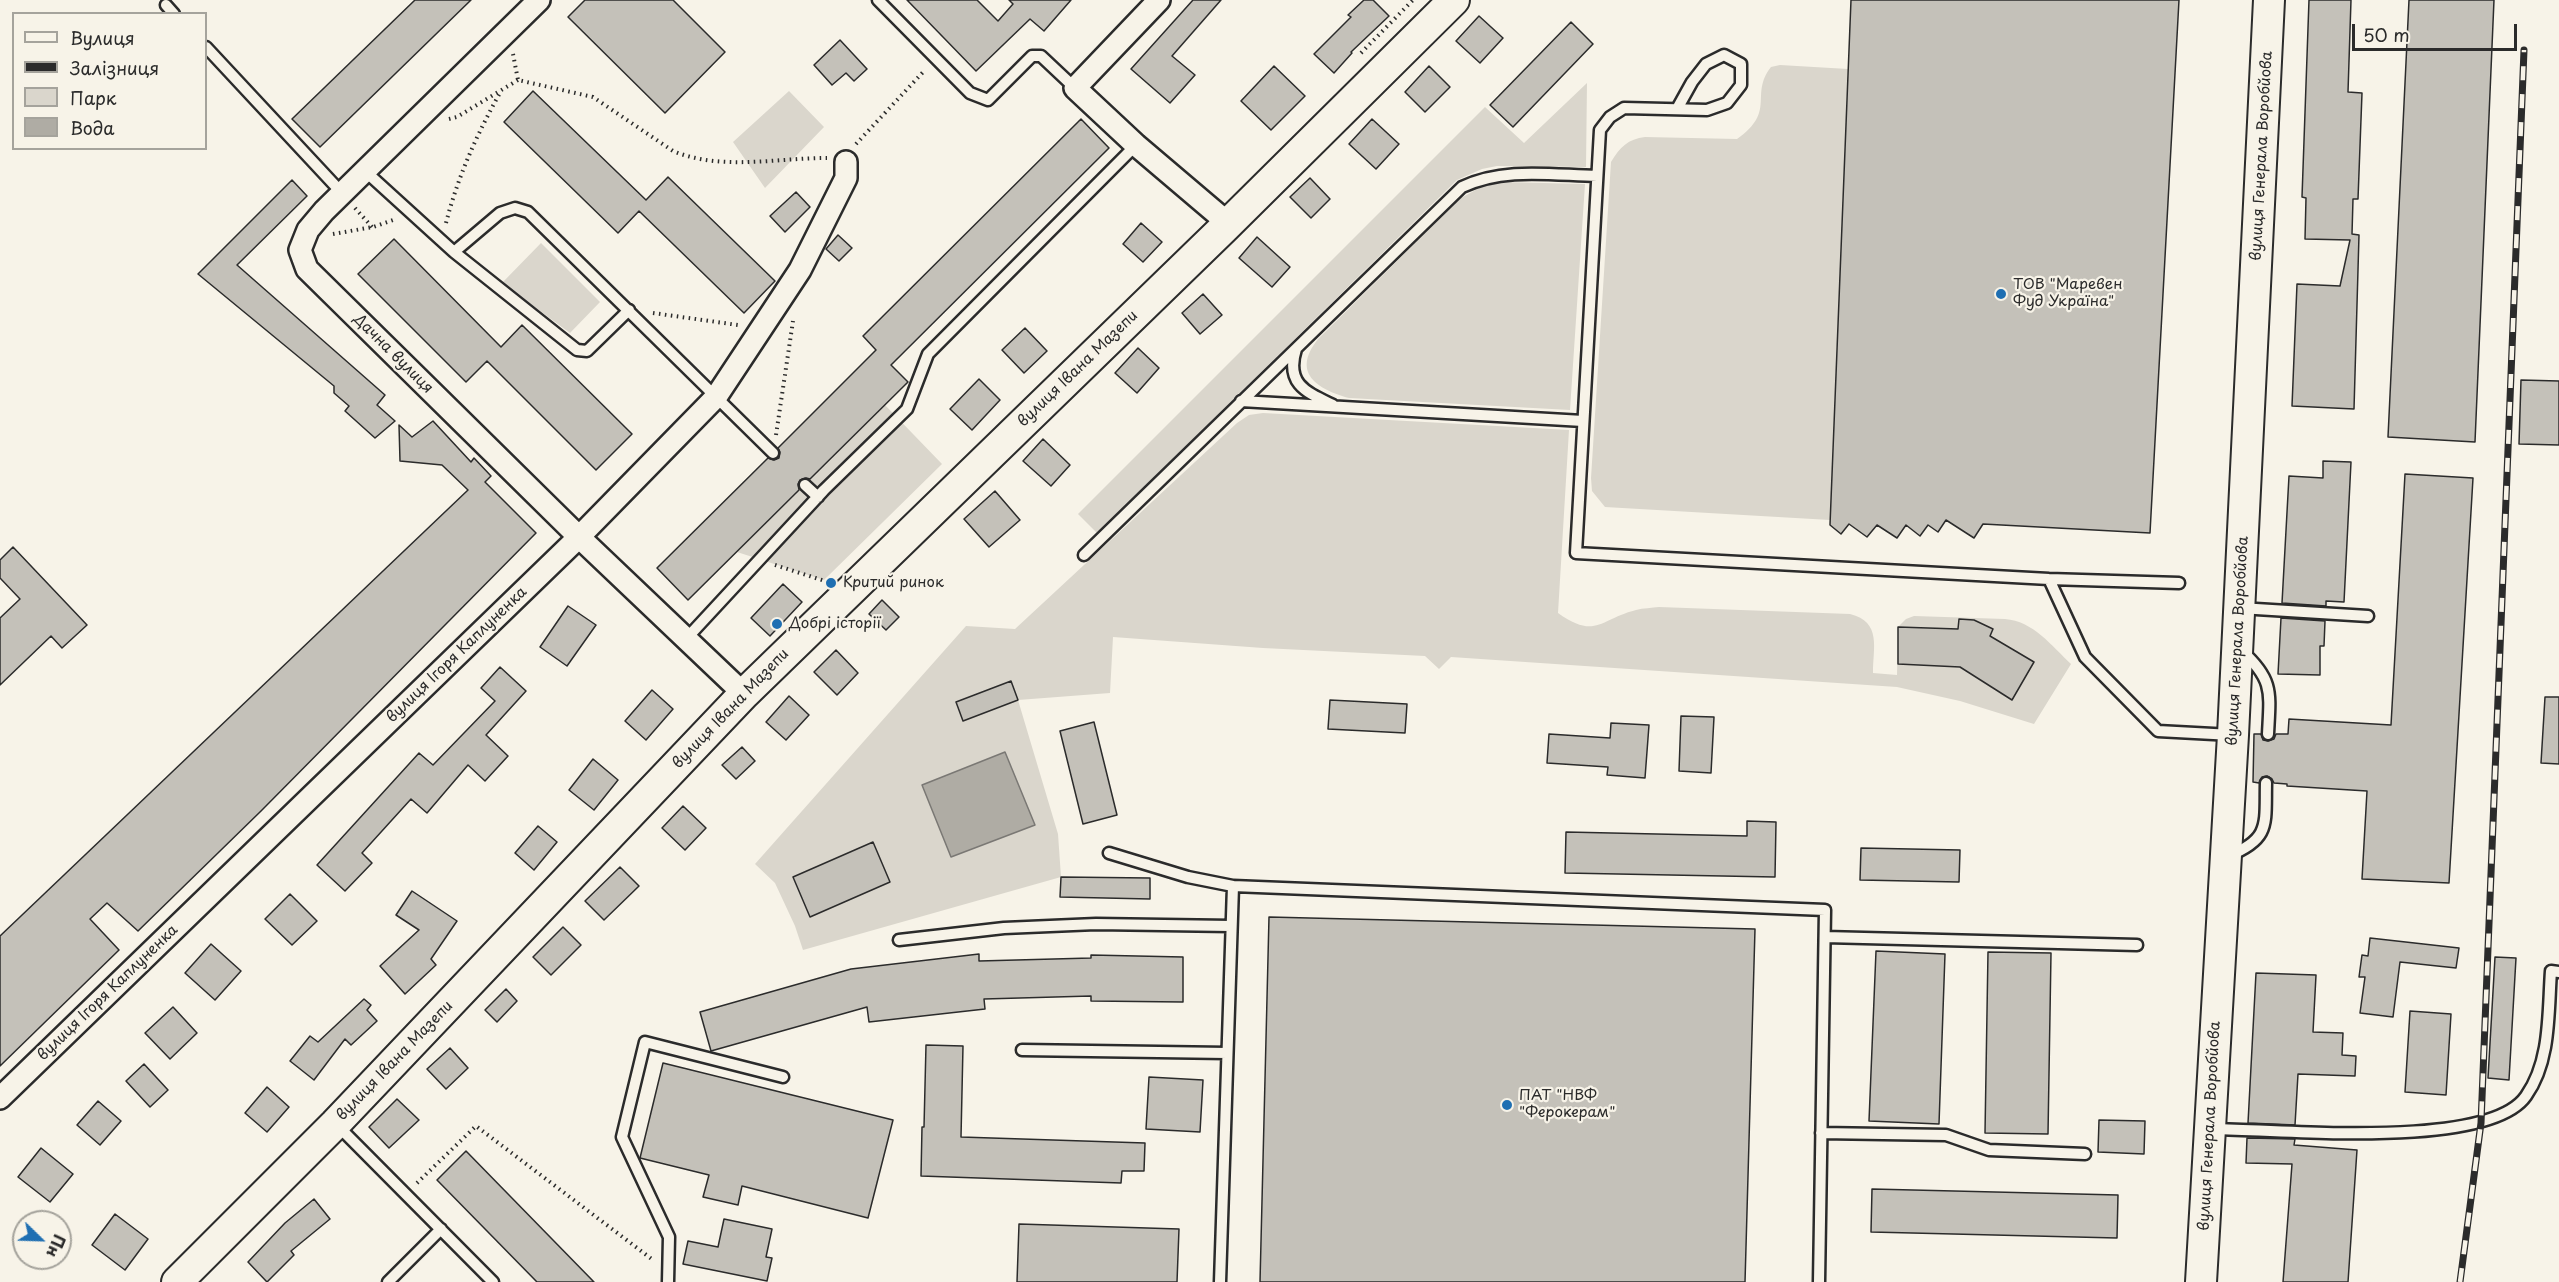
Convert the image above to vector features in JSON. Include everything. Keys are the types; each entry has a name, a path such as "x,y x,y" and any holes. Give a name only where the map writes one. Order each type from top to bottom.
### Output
{"street":[{"path":"304,239 308,230 324,211 539,0"},
{"path":"1159,0 1075,87 1136,145 1228,224"},
{"name":"вулиця Івана Мазепи","path":"177,1282 335,1124 744,694 1228,224 1454,0"},
{"name":"вулиця Генерала Воробйова","path":"2201,1282 2238,647 2269,0"},
{"name":"вулиця Ігоря Каплуненка","path":"0,1098 579,537 716,396 800,270 846,178 846,162"},
{"name":"Дачна вулиця","path":"304,239 300,250 307,269 579,537 744,694"}],"lane":[{"path":"878,0 970,93 988,100 1032,57 1041,56 1075,87"},
{"path":"207,48 342,193"},
{"path":"1677,109 1692,82 1706,64 1724,55 1741,64 1742,85 1727,103 1707,110 1624,108 1610,117 1600,130 1576,553 2049,579 2179,583"},
{"path":"686,639 818,497 907,409 928,354 1136,145"},
{"path":"365,171 454,252 577,350 587,351 629,310"},
{"path":"1084,555 1462,187 1490,176 1509,174 1597,176"},
{"path":"454,252 500,213 515,208 528,212 773,453"},
{"path":"1298,346 1293,362 1293,372 1299,385 1307,392 1339,407"},
{"path":"1241,401 1583,421"},
{"path":"805,484 818,497"},
{"path":"2049,579 2085,657 2158,731 2233,735"},
{"path":"2240,608 2368,616"},
{"path":"2238,647 2256,664 2265,678 2270,695 2268,734"},
{"path":"2225,857 2245,849 2257,840 2265,827 2265,783"},
{"path":"1109,853 1188,877 1233,886 1825,910 1819,1282"},
{"path":"1220,1282 1233,886"},
{"path":"899,940 1004,928 1096,924 1231,926"},
{"path":"1825,937 2137,945"},
{"path":"2210,1128 2366,1135 2463,1125 2495,1119 2512,1111 2526,1097 2535,1080 2542,1062 2546,1041 2551,971 2559,972"},
{"path":"668,1277 669,1237 622,1137 645,1042 783,1077"},
{"path":"1022,1050 1227,1053"},
{"path":"335,1124 493,1282"},
{"path":"1821,1133 1946,1135 1989,1150 2085,1154"},
{"path":"388,1282 441,1229"}],"path":[{"path":"508,30 518,80"},
{"path":"412,125 425,126 457,117 518,80 593,97 673,151 688,157 727,162 798,158 833,159 846,162 855,146 871,127 935,58"},
{"path":"442,240 456,184 484,121 501,91"},
{"path":"304,239 372,227 410,212"},
{"path":"629,310 763,328"},
{"path":"773,453 794,316"},
{"path":"760,560 831,583"},
{"path":"406,1194 476,1126 668,1277"}],"green space":[{"path":"1780,65 1848,69 1830,520 1605,507 1592,491 1591,478 1611,162 1625,145 1639,138 1737,139 1756,120 1760,111 1765,77 1771,67"},
{"path":"1587,83 1586,167 1497,166 1482,169 1457,180 1097,533 1078,514 1485,107 1524,143"},
{"path":"789,91 824,127 765,188 733,142"},
{"path":"1502,182 1585,184 1570,410 1349,398 1327,390 1311,378 1307,361 1318,339 1461,198 1481,187"},
{"path":"541,243 600,302 570,333 502,283"},
{"path":"885,405 942,464 824,580 737,552"},
{"path":"1263,413 1569,430 1558,613 1581,625 1598,625 1636,610 1659,607 1850,614 1867,623 1871,630 1874,645 1873,673 1897,675 1898,627 1906,619 1914,616 2005,619 2033,629 2071,664 2034,724 1960,701 1897,687 1451,657 1439,669 1425,656 1263,648 1113,637 1110,693 1018,700 1058,834 1061,877 803,950 795,926 775,883 755,864 966,626 1015,629 1237,423 1249,415"}],"water":[{"path":"1005,752 1035,825 951,857 922,785"}],"building":[{"path":"415,0 471,0 320,147 292,119"},
{"path":"585,0 673,0 725,52 665,113 568,17"},
{"path":"907,0 977,0 998,21 1013,4 1009,0 1071,0 1044,31 1030,19 976,71"},
{"path":"1193,0 1221,0 1172,56 1195,75 1170,103 1131,69"},
{"path":"1364,0 1373,0 1389,16 1351,52 1334,73 1314,54 1351,17 1348,15"},
{"name":"ТОВ \"Маревен Фуд Україна\"","path":"1851,0 2179,0 2150,533 1983,524 1974,538 1946,520 1938,532 1928,525 1920,536 1906,525 1897,538 1877,525 1867,537 1849,524 1841,534 1830,525"},
{"path":"2309,0 2351,0 2348,92 2362,93 2358,199 2353,199 2352,234 2359,235 2354,409 2292,406 2297,284 2340,286 2350,240 2305,239 2306,198 2302,197"},
{"path":"2409,0 2494,0 2475,442 2388,437"},
{"path":"1479,16 1503,38 1480,63 1456,41"},
{"path":"1571,22 1593,44 1513,127 1490,105"},
{"path":"840,40 867,69 854,81 846,73 832,85 814,65"},
{"path":"1274,66 1305,96 1271,130 1241,101"},
{"path":"1429,66 1450,87 1425,112 1405,92"},
{"path":"533,91 646,200 668,177 775,281 744,313 639,211 618,233 504,122"},
{"path":"1081,119 1109,148 891,365 908,382 810,479 800,480 799,490 688,600 657,568 768,458 774,460 779,458 778,448 876,350 863,336"},
{"path":"1372,119 1399,144 1376,169 1349,144"},
{"path":"1310,178 1330,199 1311,218 1290,197"},
{"path":"292,180 307,196 237,265 385,395 377,405 395,421 375,438 345,411 349,406 334,393 334,386 198,274"},
{"path":"796,192 810,207 785,232 770,216"},
{"path":"1141,223 1162,242 1143,262 1123,244"},
{"path":"838,235 852,248 839,261 826,249"},
{"path":"1257,237 1290,267 1272,287 1239,258"},
{"path":"394,239 501,347 522,325 632,434 596,470 487,361 466,382 358,274"},
{"path":"1203,294 1222,315 1200,334 1182,313"},
{"path":"1025,328 1047,351 1024,373 1002,350"},
{"path":"1138,348 1159,368 1137,393 1115,373"},
{"path":"979,379 1000,400 972,430 950,409"},
{"path":"2521,380 2559,381 2559,445 2519,444"},
{"path":"433,421 471,462 474,458 491,476 485,482 536,533 261,811 138,931 107,903 90,919 119,950 0,1066 0,936 468,490 442,465 400,461 399,425 412,437"},
{"path":"1043,439 1070,465 1051,486 1023,461"},
{"path":"2323,461 2351,462 2344,602 2326,601 2326,606 2282,603 2289,476 2323,478"},
{"path":"2405,474 2473,478 2449,883 2362,879 2367,791 2287,786 2287,784 2274,783 2267,776 2262,777 2259,783 2253,782 2254,734 2261,734 2263,740 2268,741 2274,739 2276,734 2288,734 2289,719 2391,725"},
{"path":"995,491 1020,520 989,547 964,519"},
{"path":"13,547 87,625 62,648 51,636 0,685 0,618 20,599 0,578 0,560"},
{"path":"783,584 802,602 770,636 751,618"},
{"path":"882,600 899,617 886,630 869,614"},
{"path":"568,606 596,625 567,666 540,647"},
{"path":"2281,618 2325,621 2324,646 2320,646 2320,675 2278,674"},
{"path":"1959,619 1974,620 1993,629 1990,636 2034,662 2012,700 1960,667 1898,664 1898,627 1958,629"},
{"path":"836,650 858,673 837,695 814,672"},
{"path":"500,667 526,691 486,735 508,756 485,781 468,765 427,813 411,799 362,853 372,863 345,891 317,865 419,753 433,765 495,701 481,688"},
{"path":"1011,681 1018,700 963,721 956,702"},
{"path":"652,690 673,709 646,740 625,721"},
{"path":"789,696 809,715 786,740 766,722"},
{"path":"2545,697 2559,697 2559,764 2541,763"},
{"path":"1330,700 1407,704 1405,733 1328,729"},
{"path":"1681,716 1714,717 1711,773 1679,771"},
{"path":"1094,722 1117,815 1083,824 1060,731"},
{"path":"1611,723 1649,725 1645,778 1607,775 1608,767 1547,763 1549,734 1610,738"},
{"path":"742,747 755,761 736,779 722,765"},
{"path":"593,759 618,780 594,810 569,790"},
{"path":"683,806 706,828 685,850 662,828"},
{"path":"1747,821 1776,822 1775,877 1565,873 1566,832 1747,836"},
{"path":"538,826 557,842 534,870 515,853"},
{"path":"873,842 890,882 810,917 793,877"},
{"path":"1861,848 1960,850 1959,882 1860,880"},
{"path":"620,867 639,886 604,920 585,901"},
{"path":"1061,877 1150,878 1150,899 1060,897"},
{"path":"412,891 457,921 431,959 436,965 405,994 380,966 419,930 396,915"},
{"path":"290,894 317,921 292,945 265,919"},
{"name":"ПАТ \"НВФ \"Ферокерам\"","path":"1269,917 1755,929 1745,1282 1260,1282"},
{"path":"563,927 581,945 551,975 533,957"},
{"path":"2370,938 2459,948 2456,968 2400,962 2393,1017 2360,1013 2365,977 2359,977 2362,955 2368,956"},
{"path":"211,944 241,971 215,1000 185,973"},
{"path":"1876,951 1945,954 1939,1124 1869,1121"},
{"path":"1988,952 2051,953 2048,1134 1985,1133"},
{"path":"979,954 979,961 1091,958 1091,955 1183,957 1183,1002 1091,1001 1091,996 984,999 985,1009 869,1022 867,1007 711,1051 700,1012 851,969"},
{"path":"2495,957 2516,958 2509,1080 2488,1078"},
{"path":"2256,973 2316,975 2313,1032 2343,1033 2342,1055 2356,1056 2355,1076 2298,1074 2295,1125 2248,1123"},
{"path":"506,989 517,1001 497,1022 485,1010"},
{"path":"364,999 371,1005 367,1010 377,1021 351,1045 345,1039 314,1080 290,1061 310,1036 318,1042"},
{"path":"173,1007 197,1033 170,1059 145,1033"},
{"path":"2410,1011 2451,1014 2446,1095 2405,1092"},
{"path":"926,1045 963,1046 961,1137 1145,1143 1144,1171 1122,1171 1121,1183 921,1176"},
{"path":"450,1048 468,1068 446,1089 427,1069"},
{"path":"663,1063 893,1120 868,1218 742,1186 738,1205 703,1197 709,1175 640,1158"},
{"path":"144,1064 168,1090 150,1107 126,1081"},
{"path":"1149,1077 1203,1080 1200,1132 1146,1129"},
{"path":"267,1087 289,1107 267,1132 245,1113"},
{"path":"397,1099 419,1120 389,1148 369,1127"},
{"path":"98,1101 121,1121 100,1145 77,1125"},
{"path":"2099,1120 2145,1121 2144,1154 2098,1152"},
{"path":"2247,1138 2295,1139 2294,1145 2357,1150 2348,1282 2283,1282 2292,1164 2246,1163"},
{"path":"41,1148 73,1174 50,1202 18,1177"},
{"path":"466,1151 594,1282 537,1282 437,1180"},
{"path":"1872,1189 2118,1195 2117,1238 1871,1232"},
{"path":"314,1199 330,1219 291,1251 294,1255 267,1282 248,1262 285,1223"},
{"path":"115,1214 148,1239 125,1270 92,1245"},
{"path":"724,1219 772,1229 766,1257 772,1258 767,1281 683,1264 688,1241 718,1247"},
{"path":"1019,1224 1179,1229 1177,1282 1017,1282"}],"railway":[{"path":"2460,1282 2481,1123 2524,50"}],"place":[{"name":"ТОВ \"Маревен Фуд Україна\"","path":"2001,294"},
{"name":"Критий ринок","path":"831,583"},
{"name":"Добрі історії","path":"777,624"},
{"name":"ПАТ \"НВФ \"Ферокерам\"","path":"1507,1105"}]}
